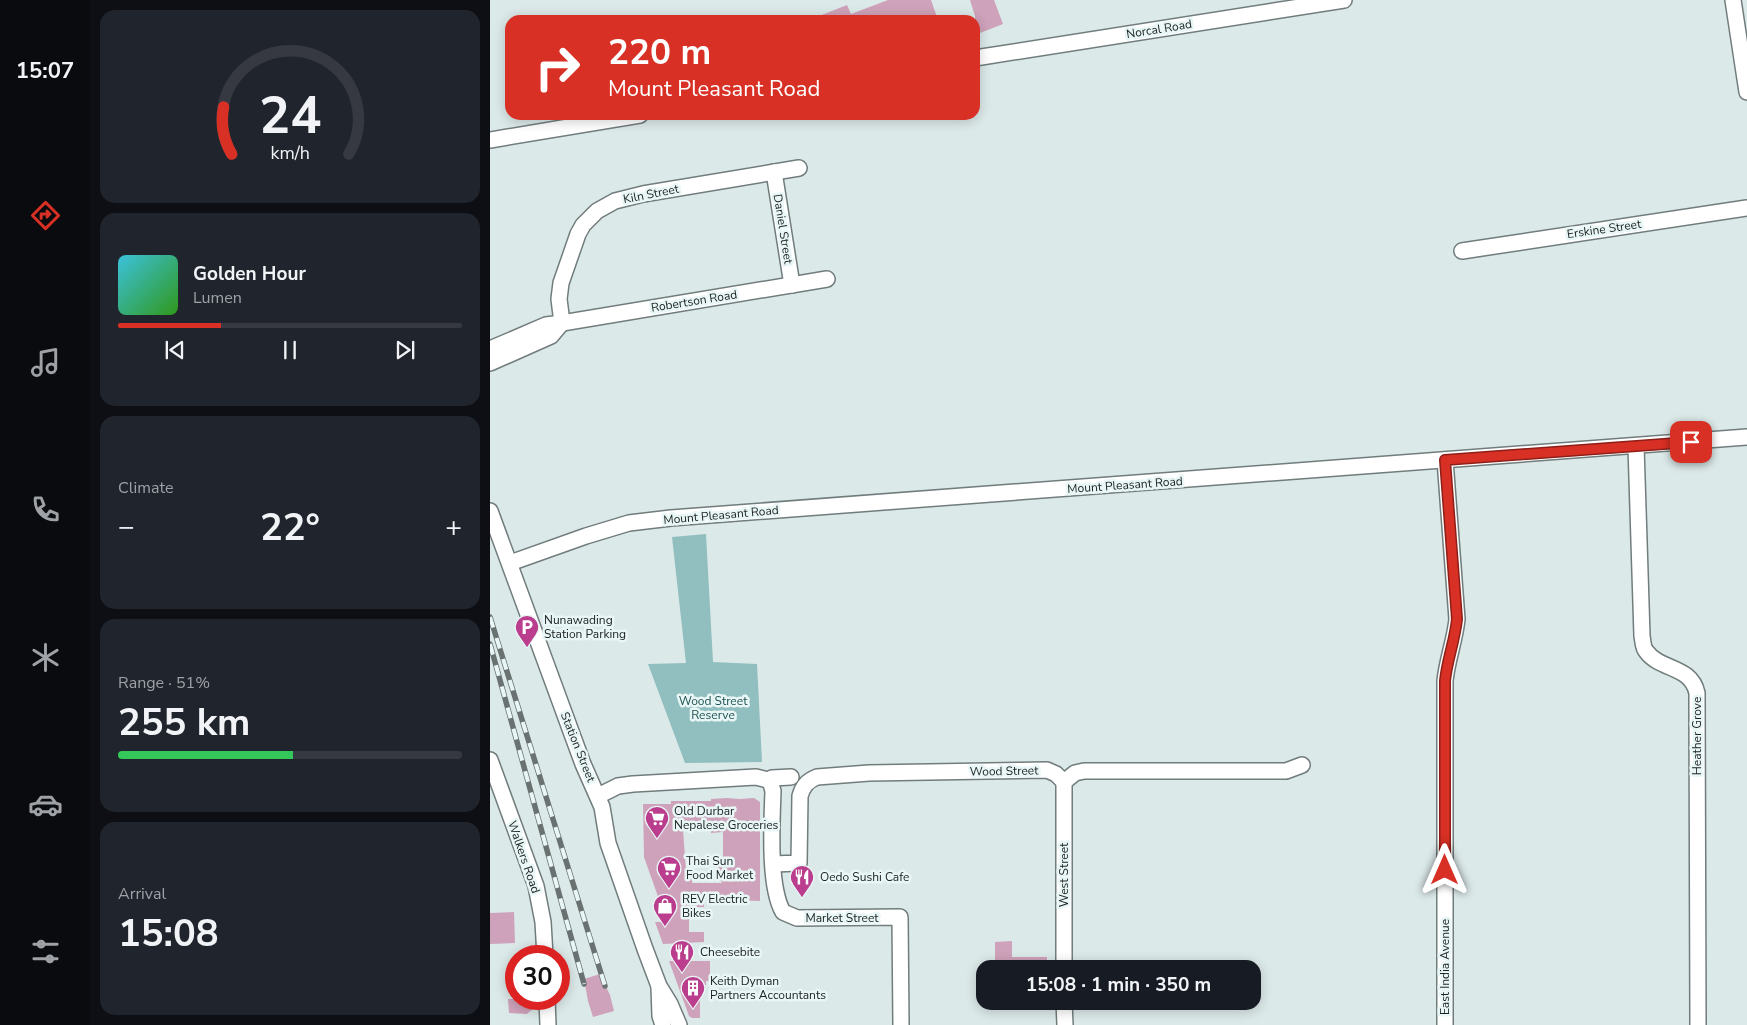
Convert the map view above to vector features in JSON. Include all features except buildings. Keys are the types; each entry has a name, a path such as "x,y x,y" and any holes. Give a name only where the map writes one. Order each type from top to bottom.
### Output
{"street":[{"name":"Norcal Road","path":"980,57 1344,0"},
{"path":"1733,0 1747,92"},
{"path":"490,140 610,120"},
{"name":"Kiln Street","path":"562,323 558,299 561,283 578,234 583,225 597,211 615,201 643,194 799,168"},
{"name":"Daniel Street","path":"774,172 792,285"},
{"name":"Erskine Street","path":"1462,251 1747,208"},
{"name":"Robertson Road","path":"490,349 546,325 827,279"},
{"path":"490,363 551,336 562,323"},
{"name":"Mount Pleasant Road","path":"510,563 629,523 662,519 1747,437"},
{"name":"Heather Grove","path":"1636,446 1642,636 1645,650 1652,658 1687,676 1695,683 1697,693 1698,1025"},
{"name":"East India Avenue","path":"1445,460 1457,619 1456,630 1446,665 1445,681 1445,1025"},
{"name":"Station Street","path":"490,511 583,764 602,807 613,860 659,986 670,1004 679,1025"},
{"name":"Walkers Road","path":"490,760 536,886 543,922 544,945"},
{"path":"1064,782 1075,773 1084,770 1286,771 1302,764"},
{"name":"Wood Street","path":"773,864 799,863 800,796 802,788 809,780 817,777 869,773 1046,770 1056,774 1064,782"},
{"path":"598,796 618,786 633,784 756,777 768,780 790,777"},
{"name":"Market Street","path":"768,780 773,791 773,864 776,896 782,912 797,918 900,918 901,1025"},
{"name":"West Street","path":"1064,782 1064,960"},
{"name":"Station Street","path":"659,986 660,1016 663,1025"},
{"path":"547,1010 548,1025"},
{"path":"1064,1010 1065,1025"}],"green space":[{"name":"Wood Street Reserve","path":"706,534 713,662 757,664 762,762 685,763 648,664 686,663 672,537"}],"railway":[{"path":"490,617 605,986"},
{"path":"490,644 584,984"}],"place":[{"name":"Nunawading Station Parking","path":"527,648"},
{"name":"Old Durbar Nepalese Groceries","path":"657,839"},
{"name":"Thai Sun Food Market","path":"669,889"},
{"name":"Oedo Sushi Cafe","path":"802,898"},
{"name":"REV Electric Bikes","path":"665,927"},
{"name":"Cheesebite","path":"682,973"},
{"name":"Keith Dyman Partners Accountants","path":"693,1009"}],"route":[{"path":"1445,870 1445,681 1446,665 1456,630 1457,619 1445,460 1691,442"}]}
